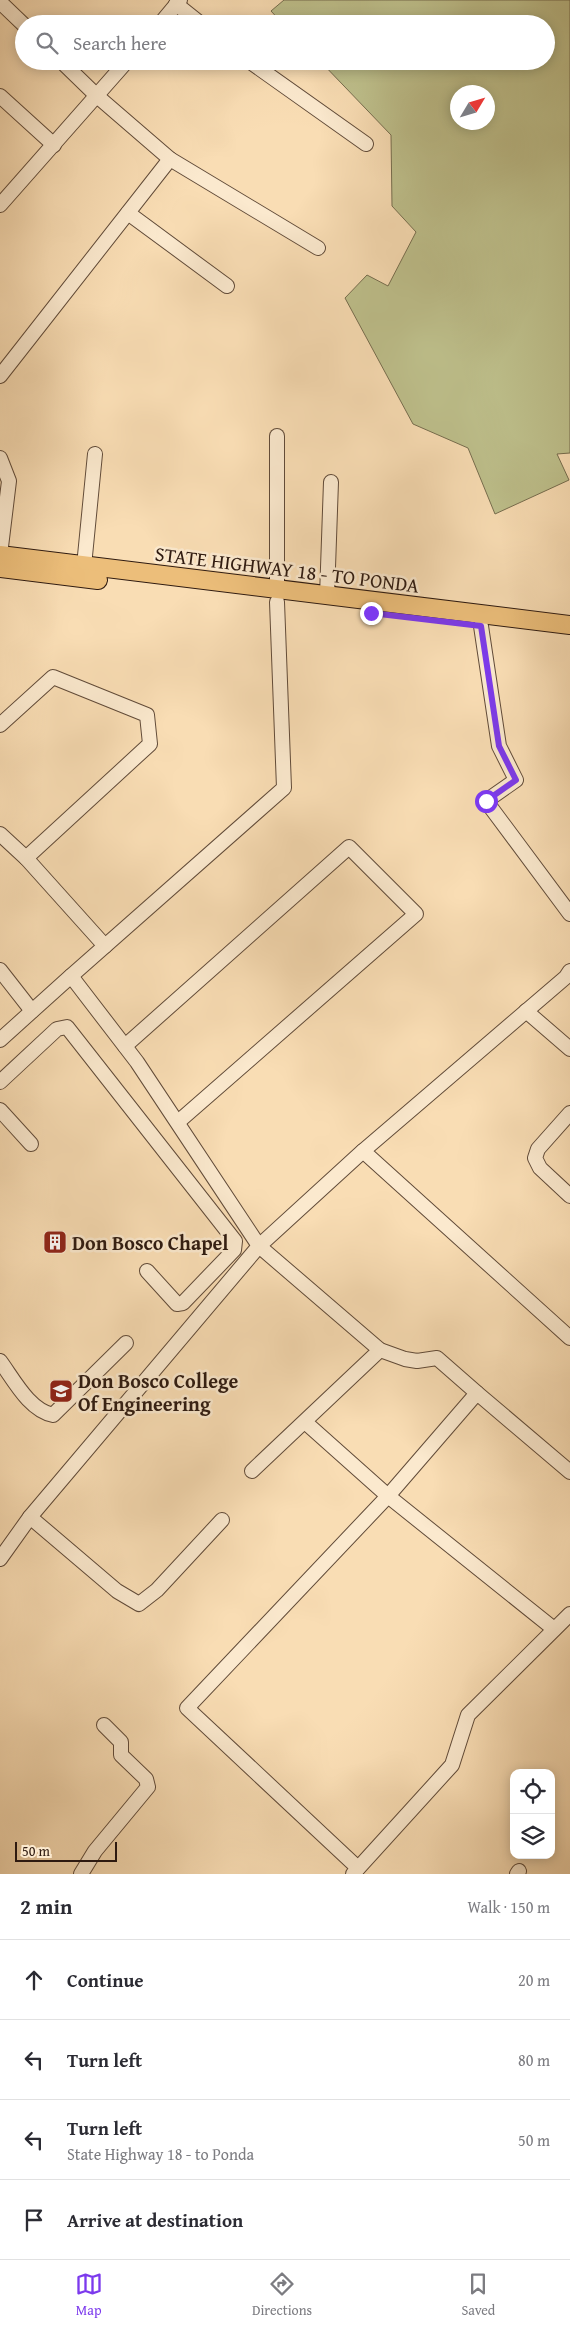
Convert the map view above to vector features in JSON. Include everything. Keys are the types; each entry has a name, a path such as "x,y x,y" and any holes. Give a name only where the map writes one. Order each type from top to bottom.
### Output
{"main road":[{"name":"STATE HIGHWAY 18 - TO PONDA","path":"0,555 481,626 570,637"},
{"name":"STATE HIGHWAY 18 - TO PONDA","path":"0,568 277,596 327,596 570,625"}],"street":[{"path":"0,2 15,16"},
{"path":"167,15 178,2 192,15"},
{"path":"71,70 97,96 170,159 318,248"},
{"path":"0,205 119,70"},
{"path":"262,70 366,144"},
{"path":"0,96 54,145"},
{"path":"0,376 170,159"},
{"path":"128,213 227,286"},
{"path":"0,1040 284,788 277,596 277,436"},
{"path":"84,566 95,454"},
{"path":"0,458 10,481 0,555"},
{"path":"327,596 331,482"},
{"path":"481,626 499,746 516,780 486,801 570,914"},
{"path":"0,725 53,677 147,715 150,744 26,858"},
{"path":"0,834 26,858 105,946"},
{"path":"125,1046 349,847 416,914 178,1122"},
{"path":"0,970 32,1011"},
{"path":"0,1559 30,1516 259,1246 363,1151 566,977 570,970"},
{"path":"71,976 125,1046 178,1122 259,1246 380,1350 405,1359 437,1358 570,1472"},
{"path":"526,1011 570,1049"},
{"path":"0,1082 57,1029 67,1027 235,1242 234,1250 182,1303 177,1304 147,1271"},
{"path":"0,1110 30,1144"},
{"path":"570,1113 538,1149 535,1158 540,1168 570,1196"},
{"path":"363,1151 570,1338"},
{"path":"0,1361 34,1406 42,1412 53,1415 126,1343"},
{"path":"252,1471 380,1350"},
{"path":"477,1393 388,1496 187,1708 355,1871 452,1765 468,1715 570,1614"},
{"path":"305,1422 388,1496 554,1630"},
{"path":"30,1516 117,1591 139,1604 157,1590 222,1520"},
{"path":"82,1874 95,1851 148,1787 146,1778 121,1755 121,1742 104,1725"}],"green space":[{"path":"284,0 570,0 570,453 557,454 569,480 495,514 468,448 413,424 345,298 367,275 388,286 416,232 392,206 391,135 329,70 555,70 555,15 275,15 271,11"}],"place":[{"name":"Don Bosco Chapel","path":"55,1242"},
{"name":"Don Bosco College Of Engineering","path":"61,1391"}],"route":[{"path":"371,613 481,626 499,746 516,780 486,801"}]}
